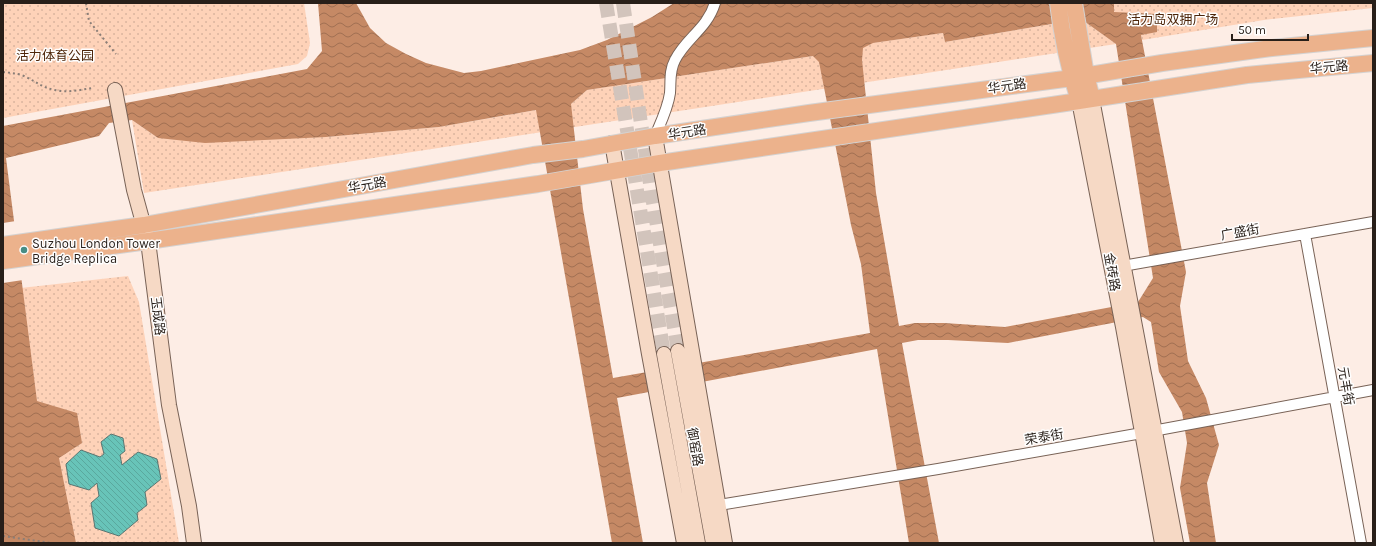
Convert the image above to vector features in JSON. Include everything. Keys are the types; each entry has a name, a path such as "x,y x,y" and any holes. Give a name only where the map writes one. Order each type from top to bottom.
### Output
{"main road":[{"name":"金砖路","path":"1058,3 1062,32 1079,76 1085,100"},
{"name":"金砖路","path":"1074,3 1079,37 1079,76"},
{"name":"华元路","path":"3,245 144,225 533,155 583,149 655,136 1115,71 1162,63 1272,48 1373,38"},
{"name":"华元路","path":"3,261 592,176 616,170 660,163 1246,75 1373,63"}],"street":[{"path":"716,3 712,14 705,24 675,59 671,68 670,93 666,113 655,136 725,543"},
{"name":"玉成路","path":"115,90 134,190 148,241 169,404 189,506 194,543"},
{"name":"金砖路","path":"1085,100 1129,326 1155,430 1176,543"},
{"path":"612,143 647,347 684,543"},
{"name":"广盛街","path":"1118,266 1373,222"},
{"name":"元丰街","path":"1305,234 1361,543"},
{"name":"金砖路","path":"1129,326 1142,433 1162,543"},
{"name":"御窑路","path":"678,351 712,543"},
{"name":"御窑路","path":"664,354 698,543"},
{"name":"荣泰街","path":"718,505 938,469 1373,390"}],"path":[{"path":"86,3 89,21 116,54"},
{"path":"3,72 25,76 41,86 57,90 70,91 92,88"},
{"path":"3,536 51,543"}],"green space":[{"name":"活力体育公园","path":"3,3 304,3 310,43 307,56 298,64 3,118"},
{"name":"活力岛双拥广场","path":"1114,3 1373,3 1373,8 1264,20 1142,40 1141,35 1114,12"},
{"path":"1081,19 1116,44 144,193 132,120 158,138 326,137 439,127 571,104 587,90 813,56 872,43 943,33 945,42"},
{"path":"128,276 139,302 179,543 3,543 3,290"}],"water":[{"path":"318,3 356,3 370,28 386,43 426,63 464,73 481,71 580,50 607,40 652,17 674,3 1114,3 1114,12 1157,14 1157,32 1141,35 1186,272 1180,306 1188,361 1206,398 1219,445 1207,483 1216,543 1190,543 1180,488 1187,443 1182,412 1159,372 1151,322 1143,317 1008,343 918,340 902,343 939,543 909,543 877,349 617,398 643,543 612,543 536,110 439,127 326,137 205,143 158,138 132,120 109,123 99,136 6,158 37,401 77,413 82,443 59,458 76,543 3,543 3,126 307,69 322,51","holes":["1081,19 1116,44 1153,278 1138,302 1005,327 944,323 915,323 899,326 876,193 862,60 863,48 873,43 943,33 945,42","813,56 819,62 851,225 861,264 870,333 613,378 583,209 571,104 587,90"]}],"pier":[{"path":"16,221 23,280 3,283 3,223"}],"building":[{"path":"111,434 123,438 125,451 120,455 122,465 138,452 157,459 161,479 145,492 147,505 137,513 138,520 119,536 95,528 91,503 99,496 97,483 89,490 69,484 66,464 81,450 100,457 104,454 101,442"}],"tunnel":[{"path":"606,3 664,354"},
{"path":"623,3 651,190 678,351"}],"place":[{"name":"Suzhou London Tower Bridge Replica","path":"24,250"}]}
